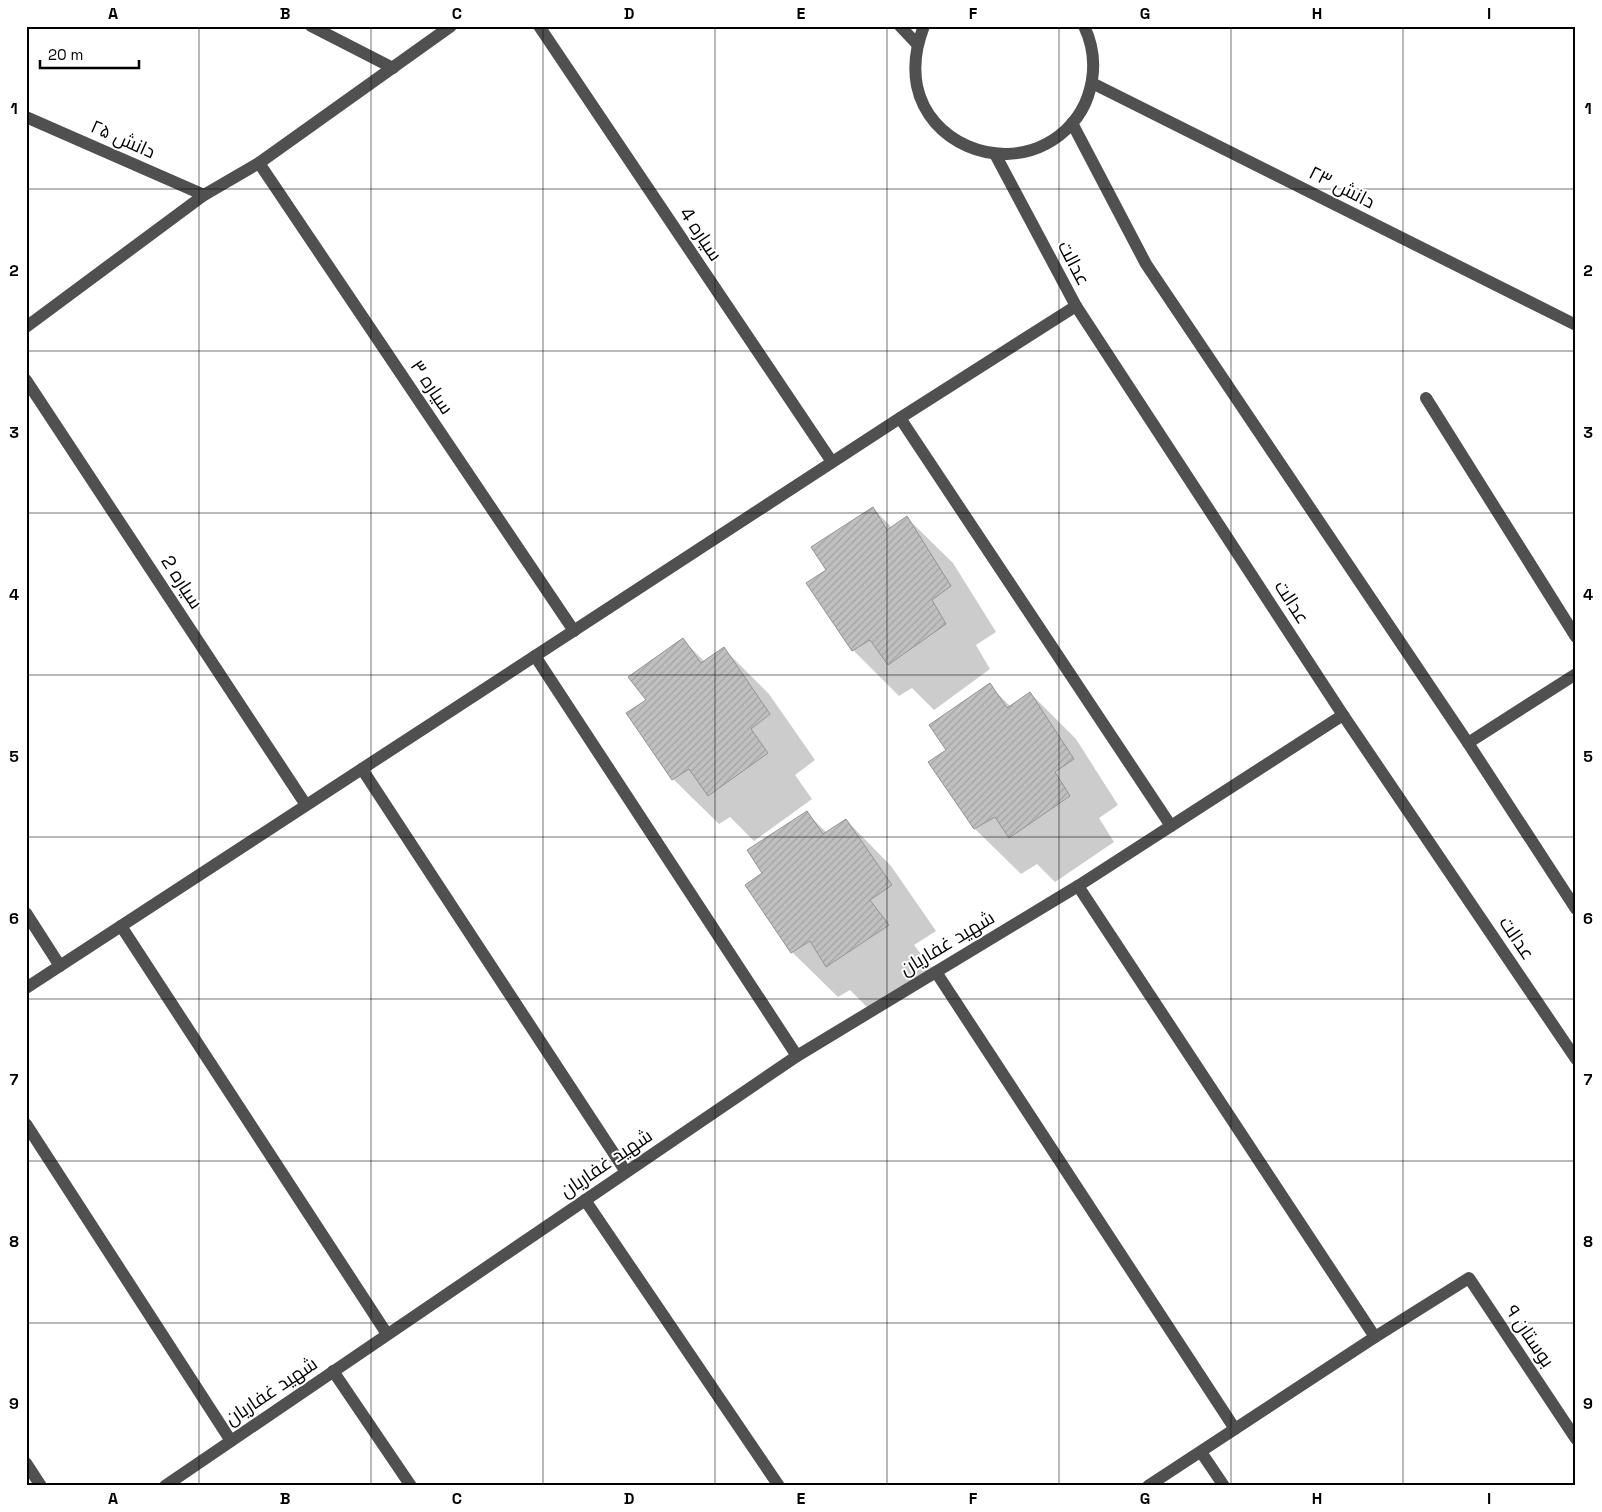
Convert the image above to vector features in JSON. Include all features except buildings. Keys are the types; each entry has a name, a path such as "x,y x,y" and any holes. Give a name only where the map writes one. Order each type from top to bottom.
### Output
{"street":[{"path":"311,26 393,68"},
{"path":"26,327 204,195 260,164 451,26"},
{"name":"سیاره 4","path":"539,26 832,462"},
{"path":"900,26 917,44"},
{"path":"924,26 917,44 915,66 918,87 926,108 938,126 954,140 974,150 995,154 1017,154 1038,148 1057,138 1072,123 1085,104 1092,83 1094,60 1090,38 1084,26"},
{"name":"دانش ۲۳","path":"1092,83 1576,325"},
{"name":"دانش ۲۵","path":"26,117 204,195"},
{"path":"1072,123 1146,264 1468,743 1576,909"},
{"name":"عدالت","path":"995,154 1076,306 1344,715 1576,1059"},
{"name":"سیاره ۳","path":"260,164 574,631"},
{"path":"26,988 832,462 1076,306"},
{"name":"سیاره 2","path":"26,380 306,805"},
{"path":"1426,398 1576,637"},
{"path":"900,418 1171,826"},
{"path":"535,656 797,1056"},
{"path":"1468,743 1576,674"},
{"name":"شهید غفاریان","path":"165,1486 797,1056 1078,886 1344,715"},
{"path":"362,769 626,1172"},
{"path":"1078,886 1375,1336 1148,1486"},
{"path":"26,914 60,966"},
{"path":"121,926 387,1334"},
{"path":"936,972 1235,1429"},
{"path":"26,1124 231,1441"},
{"path":"585,1200 779,1486"},
{"name":"بوستان ۹","path":"1375,1336 1469,1278 1576,1439"},
{"path":"333,1371 411,1486"},
{"path":"1201,1452 1224,1486"},
{"path":"26,1463 41,1486"}]}
